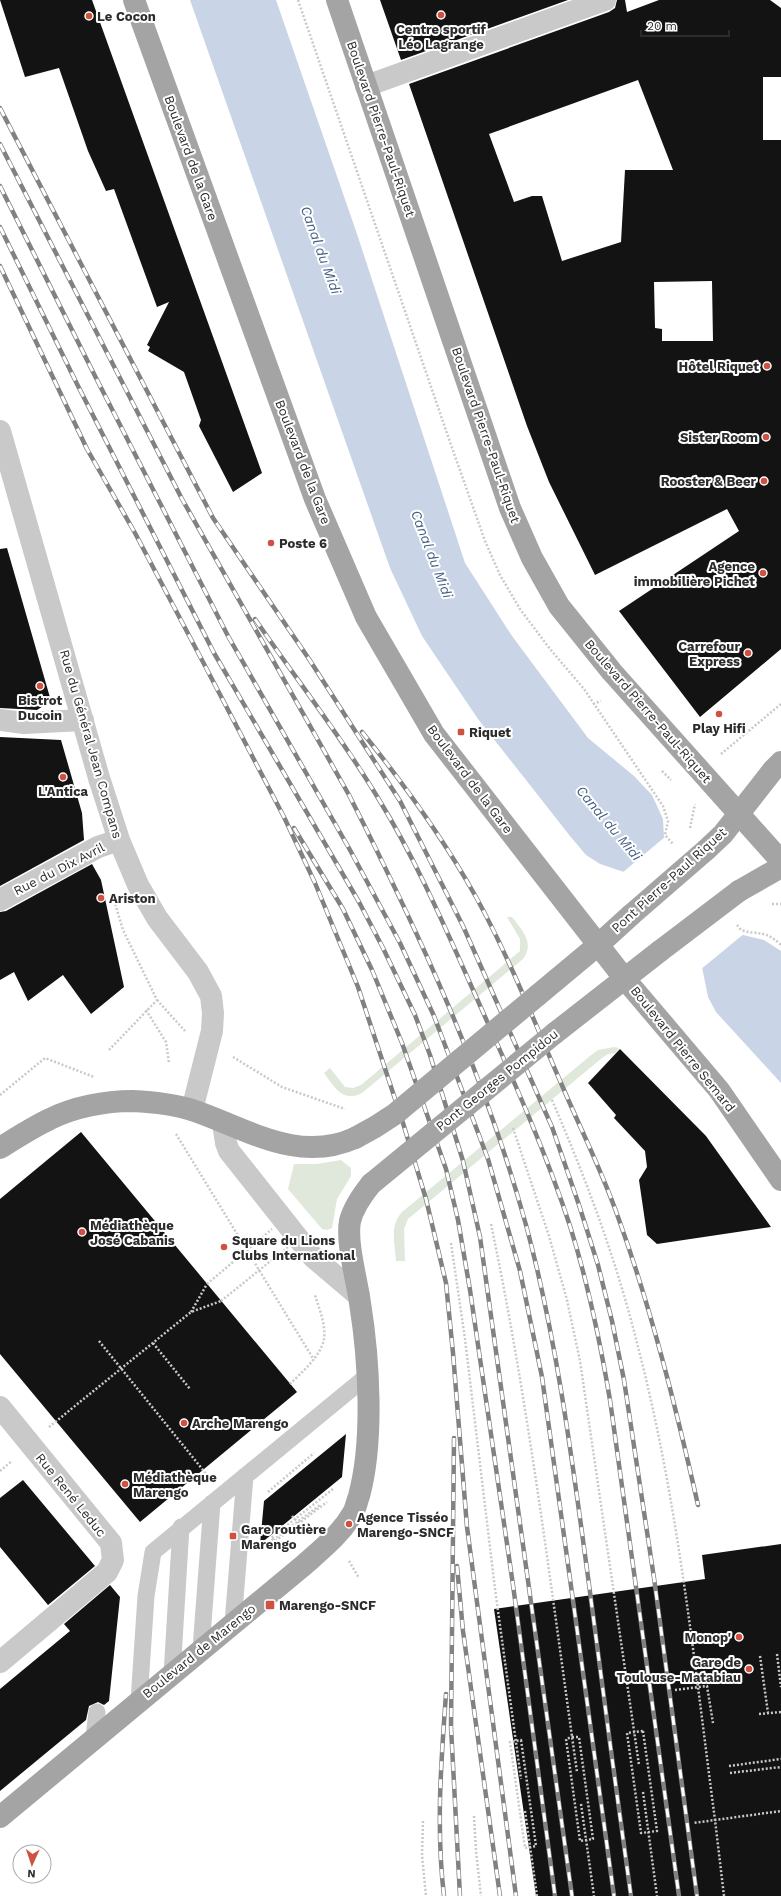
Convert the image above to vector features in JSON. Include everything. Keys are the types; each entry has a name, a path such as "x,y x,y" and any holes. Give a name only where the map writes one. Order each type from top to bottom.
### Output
{"main road":[{"name":"Boulevard de la Gare","path":"134,0 315,499 366,617 434,734 624,978"},
{"name":"Boulevard Pierre-Paul-Riquet","path":"337,0 510,508 532,558 559,606 612,672 781,861"},
{"name":"Pont Pierre-Paul Riquet","path":"598,945 723,834 772,770 781,762"},
{"path":"624,978 740,891 781,867"},
{"path":"0,1148 50,1118 85,1106 131,1101 164,1104 192,1110 261,1137 300,1147 321,1148 343,1144 375,1127 394,1114 598,945"},
{"name":"Pont Georges Pompidou","path":"359,1296 352,1259 350,1222 358,1203 371,1184 624,978"},
{"name":"Boulevard Pierre Semard","path":"624,978 719,1090 781,1180"},
{"name":"Boulevard de Marengo","path":"0,1817 339,1534 354,1512 362,1483 366,1456 367,1376 363,1322 359,1296"}],"street":[{"path":"366,86 605,0"},
{"name":"Rue du Général Jean Compans","path":"0,431 4,456 99,778 119,840 142,892 157,918 198,972 211,996 213,1013 212,1031 192,1110"},
{"path":"0,720 24,723 83,720"},
{"name":"Rue du Dix Avril","path":"0,900 98,847 119,840"},
{"path":"223,1123 226,1143 234,1157 313,1257 359,1296"},
{"name":"Rue René Leduc","path":"0,1407 111,1543 113,1560 108,1572 0,1662"}],"lane":[{"path":"138,1701 146,1596 153,1552 181,1527 367,1376"},
{"path":"233,1623 245,1476"},
{"path":"201,1649 212,1503"},
{"path":"172,1674 181,1527"},
{"path":"94,1737 97,1712"}],"path":[{"path":"298,0 486,541 500,575 520,608 550,649 584,689 663,806 668,821 665,835 675,847"},
{"path":"719,756 781,704"},
{"path":"689,830 694,804"},
{"path":"113,896 123,930 157,1000 186,1032"},
{"path":"736,924 741,930 763,933 772,937 781,946"},
{"path":"109,1050 157,1000"},
{"path":"146,1010 166,1042 169,1063"},
{"path":"229,1054 282,1086 345,1110"},
{"path":"0,1095 45,1058 96,1077"},
{"path":"552,1100 593,1200 626,1301 637,1343 665,1473 686,1595 724,1896"},
{"path":"513,1128 551,1244 567,1300 580,1361 640,1765"},
{"path":"176,1134 314,1360"},
{"path":"491,1224 508,1307 527,1421 577,1772"},
{"path":"191,1312 207,1284 272,1229"},
{"path":"451,1243 464,1332 495,1589 521,1779"},
{"path":"55,1420 191,1312 221,1301 288,1247"},
{"path":"290,1384 314,1360 324,1339 322,1316"},
{"path":"99,1341 207,1475"},
{"path":"153,1343 190,1389"},
{"path":"265,1495 316,1452"},
{"path":"274,1541 271,1538 340,1484"},
{"path":"257,1552 329,1500"},
{"path":"305,1611 310,1606"},
{"path":"777,1654 781,1687"},
{"path":"760,1656 768,1713"},
{"path":"675,1690 707,1686 713,1723"},
{"path":"759,1714 781,1712"},
{"path":"643,1731 657,1831 641,1833 627,1733 635,1732 643,1731"},
{"path":"572,1737 579,1737 593,1839 586,1840 580,1841 566,1739 572,1737"},
{"path":"521,1740 536,1846 530,1847 525,1848 510,1742 521,1740"},
{"path":"729,1766 781,1759"},
{"path":"730,1773 781,1767"},
{"path":"643,1792 657,1896"},
{"path":"582,1804 594,1896"},
{"path":"525,1810 537,1896"},
{"path":"693,1823 781,1811"},
{"path":"474,1816 481,1896"},
{"path":"423,1821 422,1855 426,1896"}],"shaded area":[{"path":"507,917 512,917 526,937 528,948 523,959 362,1093 355,1096 349,1096 340,1092 324,1073 330,1068 345,1087 353,1088 361,1085 520,951 520,939"},
{"path":"614,1047 619,1048 616,1053 608,1054 602,1058 408,1219 404,1229 405,1261 396,1261 394,1229 395,1223 402,1212 590,1056 598,1050"},
{"path":"341,1160 351,1168 351,1176 337,1199 332,1228 327,1230 322,1229 288,1189 294,1164 317,1164"}],"water":[{"name":"Canal du Midi","path":"190,0 276,0 357,234 465,563 512,636 588,738 634,776 652,795 663,819 664,837 743,935 764,940 781,951 781,1083 716,1012 708,997 702,967 624,872 600,864 586,855 478,719 422,636 390,568"}],"pier":[{"path":"666,836 745,933 700,970 622,873"}],"building":[{"path":"0,0 92,0 262,473 233,492 199,426 201,420 184,372 148,351 150,347 147,345 169,302 157,307 114,189 106,191 88,151 59,68 25,77"},
{"name":"Centre sportif Léo Lagrange","path":"380,0 568,0 401,60"},
{"path":"617,0 625,0 627,12 659,0 770,0 781,8 781,77 763,77 763,140 781,140 781,649 700,717 619,611 739,531 727,509 595,575 549,482 527,426 409,84 609,12 615,8","holes":["638,80 673,170 625,170 621,242 562,261 542,196 532,196 514,202 489,134","712,281 713,341 662,341 662,329 655,328 654,282"]},
{"path":"7,548 51,701 37,710 0,708 0,549"},
{"path":"0,737 61,740 82,813 84,840 0,886"},
{"path":"92,864 101,880 124,987 91,1014 63,975 28,1001 14,972 0,980 0,912 6,911"},
{"path":"620,1049 706,1136 771,1227 657,1244 647,1235 639,1180 647,1167 645,1151 614,1118 616,1115 588,1083"},
{"path":"81,1132 297,1392 140,1522 0,1354 0,1199"},
{"path":"346,1434 342,1477 260,1544 264,1501"},
{"path":"23,1480 95,1566 48,1605 0,1547 0,1498"},
{"path":"781,1544 781,1896 536,1896 494,1609 705,1579 702,1555"},
{"path":"110,1585 120,1597 109,1701 104,1705 98,1702 89,1706 86,1720 0,1791 0,1689 70,1631 64,1624"}],"railway":[{"path":"0,108 213,518 309,659 400,801 463,926 552,1127 598,1265 612,1321 624,1380 654,1578 697,1896"},
{"path":"0,144 182,499 349,795 425,952 470,1059 491,1114 526,1225 537,1268 547,1312 563,1400 631,1896"},
{"path":"0,186 228,636 350,850 400,943 434,1016 488,1159 520,1271 542,1377 614,1896"},
{"path":"0,227 77,384 214,653 359,902 383,948 415,1015 430,1055 463,1161 480,1237 572,1896"},
{"path":"0,266 87,449 135,533 284,817 315,883 358,987 403,1123 426,1199 446,1283 467,1527 516,1896"},
{"path":"255,619 349,752 378,798 406,847 443,924 515,1084 539,1140 570,1226 593,1312 610,1400 679,1896"},
{"path":"362,732 393,771 422,812 476,897 510,966 598,1166 612,1200 642,1288 672,1396 698,1505"},
{"path":"294,828 343,909 372,970 402,1043 446,1169 458,1220 470,1290 513,1585 555,1896"},
{"path":"454,1438 451,1727 460,1896"},
{"path":"457,1566 463,1631 500,1896"},
{"path":"444,1896 440,1846 440,1795 446,1694"}],"place":[{"name":"Centre sportif Léo Lagrange","path":"441,15"},
{"name":"Le Cocon","path":"89,16"},
{"name":"Hôtel Riquet","path":"767,366"},
{"name":"Sister Room","path":"766,437"},
{"name":"Rooster & Beer","path":"764,481"},
{"name":"Poste 6","path":"271,543"},
{"name":"Agence immobilière Pichet","path":"763,573"},
{"name":"Carrefour Express","path":"748,653"},
{"name":"Bistrot Ducoin","path":"40,686"},
{"name":"Play Hifi","path":"719,714"},
{"name":"Riquet","path":"461,732"},
{"name":"L'Antica","path":"63,777"},
{"name":"Ariston","path":"101,898"},
{"name":"Médiathèque José Cabanis","path":"82,1232"},
{"name":"Square du Lions Clubs International","path":"224,1247"},
{"name":"Arche Marengo","path":"184,1423"},
{"name":"Médiathèque Marengo","path":"125,1484"},
{"name":"Agence Tisséo Marengo-SNCF","path":"349,1524"},
{"name":"Gare routière Marengo","path":"233,1536"},
{"name":"Marengo-SNCF","path":"270,1605"},
{"name":"Monop'","path":"739,1637"},
{"name":"Gare de Toulouse-Matabiau","path":"749,1669"}]}
